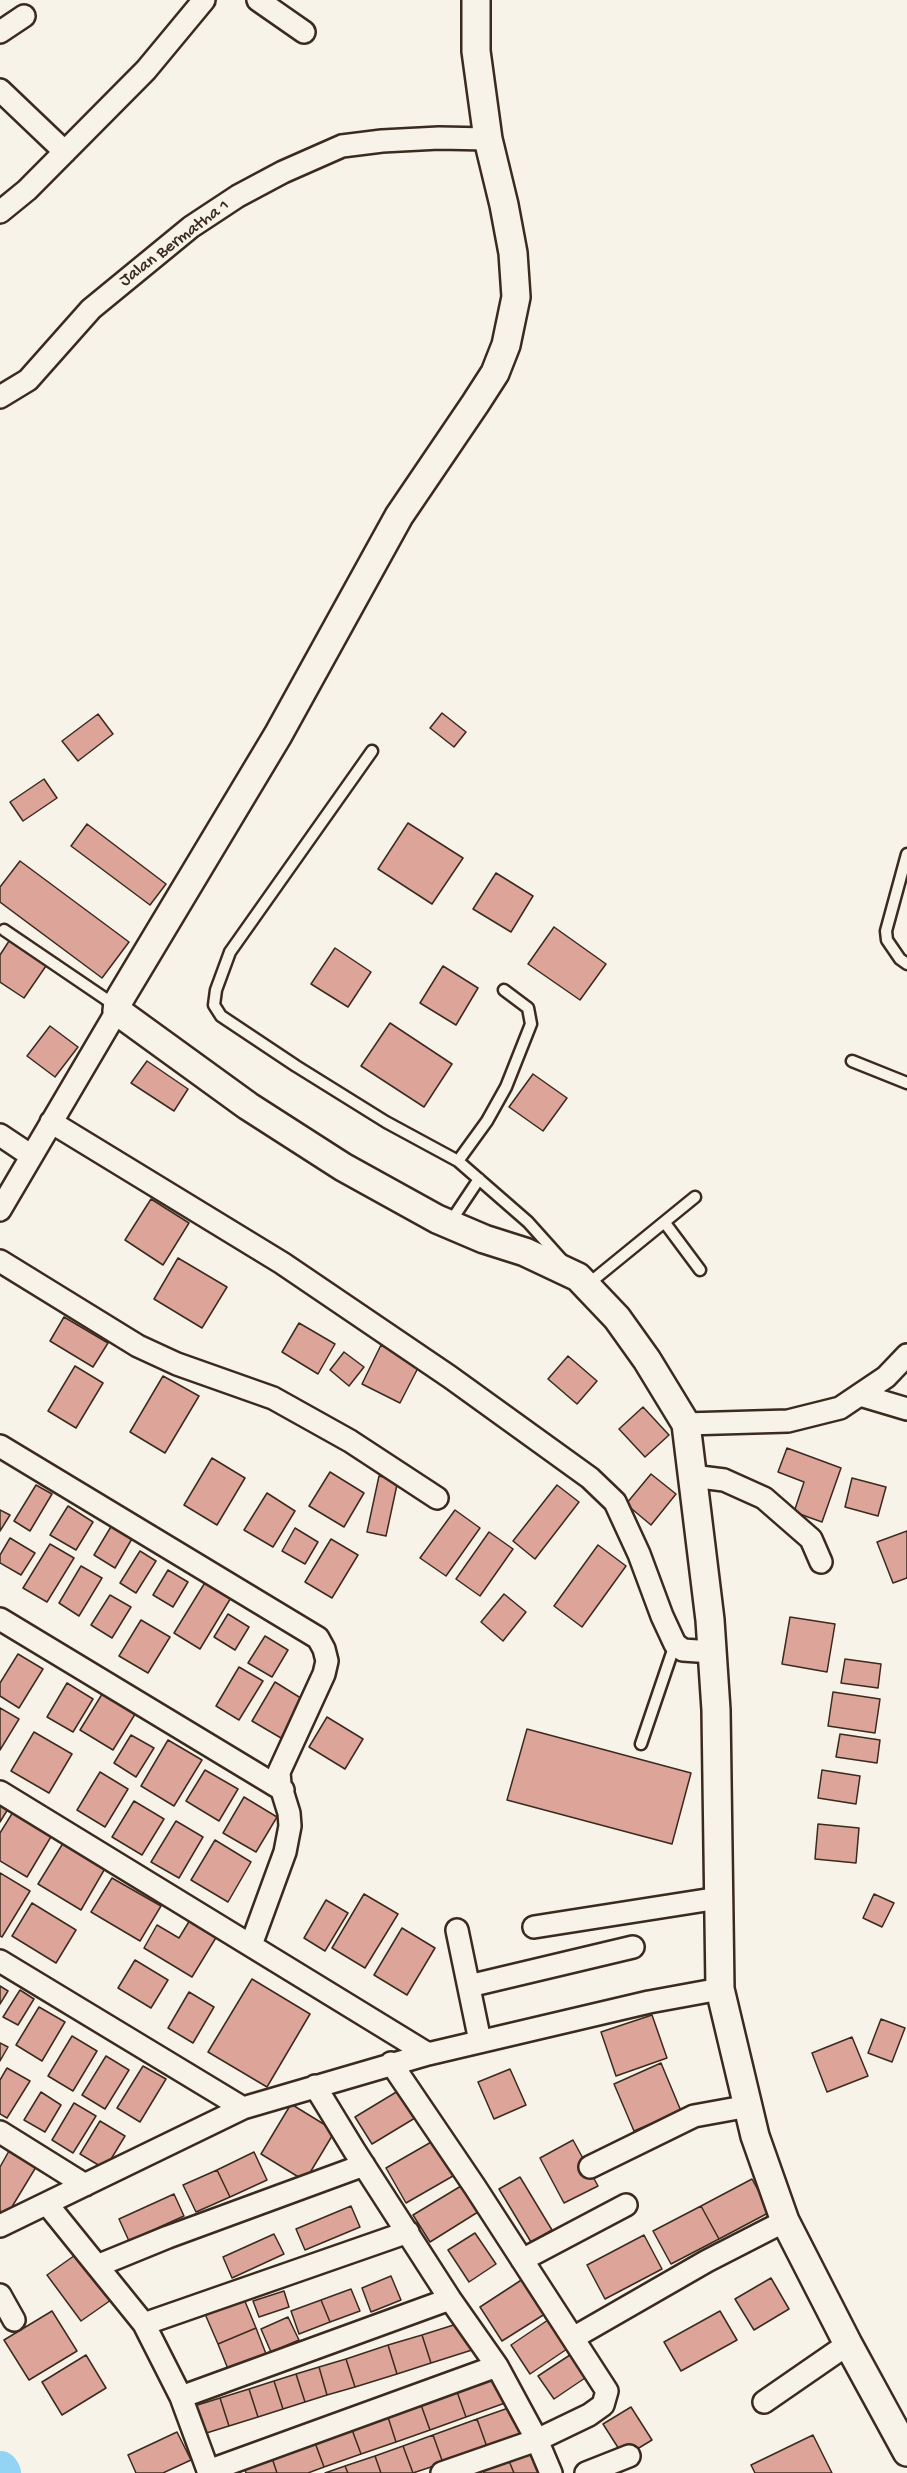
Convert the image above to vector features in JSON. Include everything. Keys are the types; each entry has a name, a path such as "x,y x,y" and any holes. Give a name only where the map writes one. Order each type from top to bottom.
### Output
{"street":[{"path":"0,212 27,190 146,70 204,0"},
{"path":"258,0 304,32"},
{"path":"0,1210 30,1155 278,735 399,516 495,373 506,345 516,297 513,253 488,140 476,51 476,0"},
{"path":"0,32 24,16"},
{"path":"0,90 65,152"},
{"name":"Jalan Bermatha 1","path":"0,397 28,380 91,309 191,227 238,196 283,172 342,146 439,138 488,140"},
{"path":"117,1009 248,1106 343,1167 402,1201 449,1224 525,1252 582,1281 617,1318 687,1424 712,1652 716,1710 720,1989 755,2136 785,2221 848,2344 900,2424 907,2452"},
{"path":"51,1122 282,1263 450,1377 590,1478 615,1502 639,1554 675,1644 683,1650 712,1652"},
{"path":"0,1136 30,1155"},
{"path":"0,1261 138,1346 177,1364 273,1398 350,1442 437,1498"},
{"path":"886,1377 907,1355"},
{"path":"687,1424 788,1421 840,1408 886,1377 907,1367"},
{"path":"861,1395 907,1409"},
{"path":"0,1446 318,1638 324,1649 327,1660 324,1674 279,1772 290,1826 285,1852 250,1945"},
{"path":"692,1476 724,1480 764,1498 811,1539 821,1562"},
{"path":"0,1619 283,1790"},
{"path":"0,1792 428,2054"},
{"path":"534,1927 719,1898"},
{"path":"457,1930 480,2042"},
{"path":"469,1986 633,1947"},
{"path":"0,1961 243,2108"},
{"path":"0,2226 243,2108 391,2063 649,2002 720,1989"},
{"path":"391,2063 607,2391 606,2399 598,2410 537,2440 442,2473"},
{"path":"315,2086 450,2299 497,2366 537,2440 551,2473"},
{"path":"590,2168 694,2116 749,2106"},
{"path":"0,2132 85,2185"},
{"path":"97,2266 168,2237 364,2165"},
{"path":"47,2204 144,2324 181,2397 208,2472 497,2366"},
{"path":"522,2260 626,2205"},
{"path":"573,2338 707,2261 785,2221"},
{"path":"144,2324 408,2232"},
{"path":"0,2295 14,2320"},
{"path":"181,2397 450,2299"},
{"path":"765,2402 848,2344"},
{"path":"586,2473 629,2456"}],"lane":[{"path":"372,751 230,952 216,990 214,1005 221,1016 386,1122 458,1161 528,1222 582,1281 665,1223 695,1197"},
{"path":"907,854 886,930 887,940 900,959 907,964"},
{"path":"4,930 117,1009"},
{"path":"458,1161 487,1121 506,1087 531,1024 528,1008 504,990"},
{"path":"852,1061 907,1083"},
{"path":"449,1224 479,1179"},
{"path":"665,1223 700,1270"},
{"path":"641,1744 675,1644"}],"building":[{"path":"442,713 466,732 454,747 430,728"},
{"path":"98,714 113,734 78,761 62,741"},
{"path":"44,779 57,798 23,821 10,802"},
{"path":"408,823 463,858 432,904 378,869"},
{"path":"87,824 166,884 150,905 71,846"},
{"path":"20,861 129,942 102,978 0,902 0,887"},
{"path":"496,873 533,896 511,932 473,909"},
{"path":"554,927 606,964 580,1000 528,964"},
{"path":"11,938 48,963 24,998 0,982 0,955"},
{"path":"335,948 371,972 348,1007 311,984"},
{"path":"443,966 478,988 456,1025 420,1003"},
{"path":"390,1023 452,1064 424,1107 361,1066"},
{"path":"50,1026 78,1047 55,1077 27,1056"},
{"path":"147,1061 188,1089 174,1111 131,1083"},
{"path":"533,1074 567,1098 543,1131 509,1107"},
{"path":"151,1199 189,1223 163,1265 125,1240"},
{"path":"178,1258 227,1287 202,1328 154,1299"},
{"path":"64,1317 108,1343 93,1367 50,1341"},
{"path":"299,1323 335,1344 318,1374 282,1352"},
{"path":"381,1345 420,1364 400,1403 362,1384"},
{"path":"344,1352 364,1367 349,1386 330,1370"},
{"path":"568,1356 597,1381 577,1404 548,1379"},
{"path":"75,1366 103,1383 76,1428 48,1411"},
{"path":"163,1376 199,1396 165,1453 130,1432"},
{"path":"643,1407 669,1435 645,1457 619,1429"},
{"path":"787,1448 841,1468 822,1522 794,1512 804,1482 778,1472"},
{"path":"212,1458 245,1478 217,1525 184,1505"},
{"path":"330,1472 364,1493 344,1527 309,1506"},
{"path":"651,1474 676,1494 651,1525 626,1504"},
{"path":"379,1476 398,1480 386,1536 367,1532"},
{"path":"852,1478 886,1487 878,1516 845,1507"},
{"path":"36,1485 52,1494 30,1531 14,1521"},
{"path":"557,1485 579,1502 535,1559 513,1541"},
{"path":"267,1493 295,1511 273,1547 244,1530"},
{"path":"68,1506 93,1522 76,1550 50,1535"},
{"path":"0,1510 10,1515 0,1531"},
{"path":"455,1510 480,1528 446,1576 420,1558"},
{"path":"112,1525 133,1537 115,1568 94,1555"},
{"path":"295,1528 318,1542 305,1564 282,1551"},
{"path":"907,1531 907,1578 893,1583 877,1542"},
{"path":"489,1532 513,1549 480,1596 456,1579"},
{"path":"10,1538 35,1553 21,1575 0,1563 0,1555"},
{"path":"331,1539 358,1555 332,1598 305,1582"},
{"path":"50,1544 74,1558 47,1602 23,1588"},
{"path":"598,1545 626,1566 582,1627 554,1606"},
{"path":"140,1551 156,1561 136,1593 120,1583"},
{"path":"81,1566 102,1578 79,1616 59,1603"},
{"path":"168,1570 188,1582 173,1607 153,1595"},
{"path":"206,1581 232,1596 200,1649 174,1633"},
{"path":"504,1594 526,1612 503,1641 481,1622"},
{"path":"110,1595 131,1607 112,1638 91,1625"},
{"path":"228,1614 249,1627 235,1650 214,1637"},
{"path":"790,1617 835,1624 827,1672 782,1664"},
{"path":"141,1620 170,1637 148,1673 119,1656"},
{"path":"265,1636 288,1650 272,1677 248,1663"},
{"path":"18,1654 43,1669 19,1708 0,1696 0,1683"},
{"path":"845,1659 881,1664 878,1688 841,1683"},
{"path":"239,1667 263,1681 239,1720 216,1706"},
{"path":"275,1682 304,1700 281,1738 252,1721"},
{"path":"67,1683 93,1699 73,1732 47,1717"},
{"path":"104,1691 137,1711 113,1750 80,1730"},
{"path":"833,1692 880,1699 875,1733 828,1726"},
{"path":"0,1708 19,1719 0,1750"},
{"path":"327,1717 363,1739 345,1769 309,1747"},
{"path":"527,1729 691,1773 672,1844 507,1800"},
{"path":"34,1732 72,1754 49,1793 11,1771"},
{"path":"840,1734 880,1740 877,1763 836,1757"},
{"path":"131,1735 154,1748 136,1777 114,1763"},
{"path":"168,1740 202,1760 174,1806 141,1786"},
{"path":"205,1770 238,1789 219,1821 186,1801"},
{"path":"822,1770 860,1776 856,1804 818,1798"},
{"path":"100,1772 128,1789 105,1827 77,1810"},
{"path":"244,1797 277,1817 256,1852 223,1833"},
{"path":"134,1801 164,1819 142,1855 112,1837"},
{"path":"0,1805 8,1809 0,1822"},
{"path":"13,1812 52,1835 27,1877 0,1861 0,1833"},
{"path":"176,1821 203,1837 179,1878 151,1862"},
{"path":"818,1824 859,1828 856,1863 815,1859"},
{"path":"65,1840 107,1865 81,1910 38,1884"},
{"path":"215,1840 251,1862 228,1902 191,1880"},
{"path":"0,1873 30,1891 2,1937 0,1936"},
{"path":"112,1878 161,1906 140,1941 91,1912"},
{"path":"364,1894 398,1914 365,1968 332,1948"},
{"path":"874,1894 894,1903 882,1927 863,1918"},
{"path":"326,1900 348,1913 325,1951 304,1938"},
{"path":"32,1903 76,1930 56,1963 12,1936"},
{"path":"193,1915 220,1931 192,1977 144,1948 157,1925 179,1938"},
{"path":"402,1928 435,1948 407,1995 374,1975"},
{"path":"135,1960 168,1980 151,2008 118,1988"},
{"path":"252,1979 310,2014 267,2087 208,2052"},
{"path":"0,1986 8,1991 0,2004"},
{"path":"20,1990 34,1999 18,2025 3,2017"},
{"path":"189,1992 214,2007 193,2043 168,2028"},
{"path":"39,2007 65,2022 42,2061 16,2045"},
{"path":"652,2015 667,2058 616,2076 601,2032"},
{"path":"881,2019 905,2028 892,2062 868,2053"},
{"path":"72,2036 97,2051 73,2091 48,2076"},
{"path":"852,2037 868,2076 827,2092 812,2053"},
{"path":"0,2043 8,2047 0,2061"},
{"path":"106,2056 129,2070 105,2109 82,2095"},
{"path":"661,2063 681,2111 634,2131 614,2084"},
{"path":"143,2066 166,2079 140,2122 117,2108"},
{"path":"7,2068 30,2081 7,2118 0,2114 0,2080"},
{"path":"510,2069 526,2105 494,2119 478,2082"},
{"path":"398,2091 415,2118 372,2144 355,2117"},
{"path":"41,2092 61,2105 45,2132 24,2120"},
{"path":"74,2103 96,2116 73,2153 52,2140"},
{"path":"291,2104 335,2131 305,2181 261,2154"},
{"path":"100,2121 125,2136 105,2169 80,2154"},
{"path":"573,2140 598,2186 564,2203 540,2158"},
{"path":"433,2141 453,2176 406,2203 386,2168"},
{"path":"9,2151 36,2167 7,2215 0,2211 0,2167"},
{"path":"254,2152 267,2180 230,2197 217,2170"},
{"path":"217,2170 230,2197 196,2212 183,2185"},
{"path":"520,2177 552,2230 531,2242 499,2189"},
{"path":"752,2179 770,2212 719,2239 701,2206"},
{"path":"461,2186 478,2212 430,2242 413,2215"},
{"path":"174,2194 184,2216 129,2241 119,2219"},
{"path":"351,2206 360,2227 305,2250 296,2229"},
{"path":"701,2206 719,2239 671,2264 653,2231"},
{"path":"475,2233 496,2264 469,2282 448,2250"},
{"path":"274,2234 284,2254 232,2278 223,2257"},
{"path":"644,2235 662,2269 605,2299 587,2265"},
{"path":"78,2253 111,2300 81,2321 47,2275"},
{"path":"391,2276 401,2300 371,2312 362,2288"},
{"path":"526,2277 548,2312 502,2341 480,2307"},
{"path":"771,2278 789,2309 754,2330 735,2299"},
{"path":"351,2289 360,2311 330,2322 321,2300"},
{"path":"284,2291 289,2307 259,2317 253,2301"},
{"path":"244,2299 256,2328 218,2344 205,2314"},
{"path":"321,2300 330,2322 299,2334 291,2311"},
{"path":"52,2311 77,2351 29,2380 4,2340"},
{"path":"720,2311 737,2340 681,2371 664,2342"},
{"path":"288,2317 299,2340 271,2352 261,2329"},
{"path":"548,2320 567,2349 530,2374 511,2345"},
{"path":"463,2322 472,2350 431,2363 422,2335"},
{"path":"256,2328 268,2359 230,2374 218,2344"},
{"path":"422,2335 431,2363 397,2374 388,2345"},
{"path":"388,2345 397,2374 355,2387 346,2359"},
{"path":"573,2353 588,2376 554,2399 538,2376"},
{"path":"86,2355 106,2388 62,2415 42,2382"},
{"path":"346,2359 355,2387 327,2395 319,2367"},
{"path":"319,2367 327,2395 305,2402 296,2374"},
{"path":"296,2374 305,2402 283,2409 274,2381"},
{"path":"495,2376 505,2403 466,2417 456,2389"},
{"path":"274,2381 283,2409 258,2417 249,2389"},
{"path":"249,2389 258,2417 229,2426 220,2398"},
{"path":"456,2389 466,2417 430,2430 420,2402"},
{"path":"220,2398 229,2426 200,2435 191,2407"},
{"path":"420,2402 430,2430 396,2442 387,2414"},
{"path":"514,2406 524,2434 487,2447 477,2419"},
{"path":"631,2407 652,2440 624,2457 603,2424"},
{"path":"387,2414 396,2442 361,2454 351,2427"},
{"path":"477,2419 487,2447 443,2463 433,2435"},
{"path":"351,2427 361,2454 324,2467 314,2440"},
{"path":"177,2432 191,2460 163,2473 136,2473 128,2455"},
{"path":"433,2435 443,2463 413,2473 403,2446"},
{"path":"813,2435 832,2473 755,2473 751,2465"},
{"path":"314,2440 324,2467 308,2473 277,2473 271,2455"},
{"path":"403,2446 413,2473 381,2473 375,2456"},
{"path":"538,2451 546,2473 514,2473 509,2461"},
{"path":"271,2455 277,2473 246,2473 243,2465"},
{"path":"375,2456 381,2473 348,2473 345,2466"},
{"path":"509,2461 514,2473 484,2473 483,2470"},
{"path":"345,2466 348,2473 325,2473"}]}
